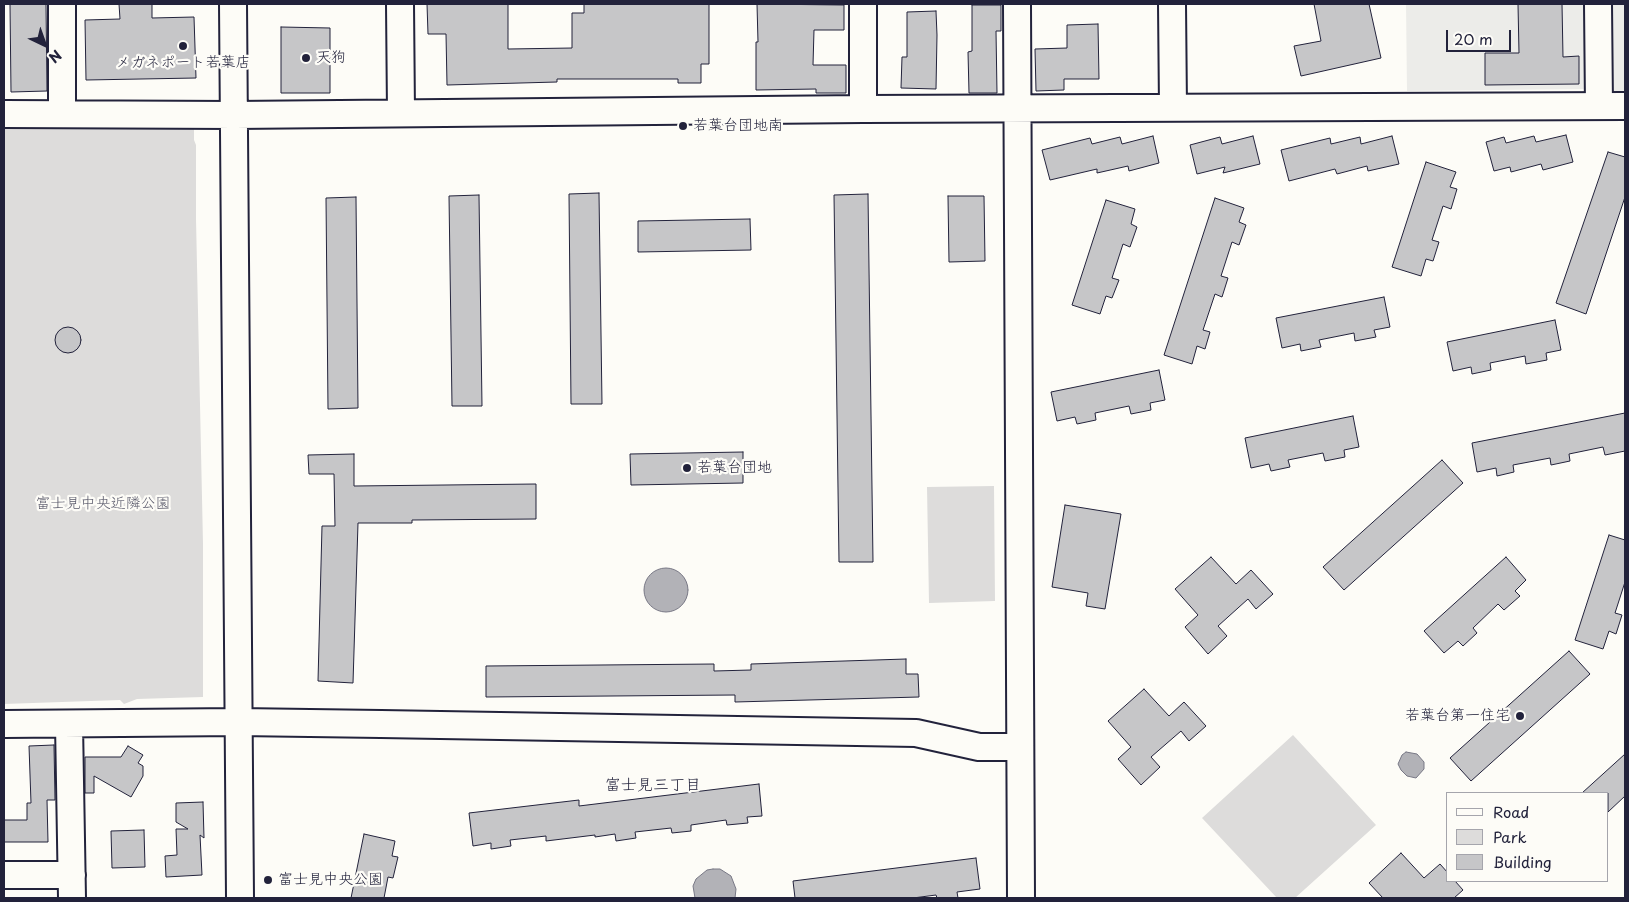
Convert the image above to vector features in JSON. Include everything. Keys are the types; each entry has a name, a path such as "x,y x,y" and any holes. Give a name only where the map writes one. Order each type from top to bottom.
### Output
{"street":[{"path":"62,4 62,114"},
{"path":"232,4 235,115 240,898"},
{"path":"400,4 401,113"},
{"path":"863,4 863,109"},
{"path":"1016,4 1021,898"},
{"path":"1172,4 1173,108"},
{"path":"1598,4 1599,106"},
{"path":"4,114 235,115 863,109 1625,106"},
{"path":"4,724 240,722 916,733 979,747 1020,747"},
{"path":"4,875 72,886 69,724"}],"shaded area":[{"path":"1406,4 1584,4 1585,89 1407,91"},
{"path":"1611,4 1625,4 1625,95 1613,95"},
{"path":"666,568 678,572 684,578 688,590 684,602 678,608 666,612 654,608 648,602 644,590 648,578 654,572"},
{"path":"1406,752 1417,754 1424,762 1424,769 1416,778 1407,776 1398,764 1402,755"},
{"path":"720,869 731,876 736,889 735,898 695,898 693,886 696,879 707,870"}],"green space":[{"name":"富士見中央近隣公園","path":"140,126 194,127 196,145 203,544 203,697 137,699 124,704 120,700 4,704 4,129"},
{"path":"994,486 995,601 929,603 927,487"},
{"path":"1293,735 1376,825 1295,898 1277,898 1202,818"}],"building":[{"path":"10,4 46,4 47,91 11,92"},
{"path":"119,4 152,4 152,18 194,17 196,78 86,80 85,20 120,19"},
{"path":"427,4 508,4 508,49 572,48 572,13 584,13 584,4 709,4 709,64 701,64 701,83 678,83 678,79 557,79 557,82 447,85 446,34 428,34"},
{"path":"757,4 844,5 844,30 814,30 813,65 846,65 846,93 816,93 816,89 756,90"},
{"path":"1314,4 1369,4 1381,58 1301,76 1294,46 1321,41"},
{"path":"1518,4 1562,4 1563,57 1579,56 1579,84 1485,85 1485,53 1519,53"},
{"path":"972,5 1001,5 1001,31 996,31 997,93 969,93 968,52 972,51"},
{"path":"936,11 936,89 901,88 902,57 907,57 907,12"},
{"path":"1098,24 1099,79 1064,79 1064,90 1036,91 1035,49 1067,48 1067,25"},
{"path":"281,27 330,28 330,93 281,93"},
{"path":"1566,135 1573,162 1543,170 1541,164 1511,172 1510,167 1494,171 1486,142 1504,137 1506,143 1534,136 1536,142"},
{"path":"1153,136 1159,163 1129,171 1128,166 1097,173 1097,169 1050,180 1042,150 1090,138 1092,144 1120,137 1122,144"},
{"path":"1253,136 1260,164 1223,173 1225,167 1197,174 1190,145 1220,137 1222,144"},
{"path":"1392,136 1399,164 1368,171 1367,166 1337,174 1335,169 1289,181 1281,150 1330,138 1331,144 1360,137 1361,144"},
{"path":"1608,152 1625,157 1625,197 1586,314 1556,303"},
{"path":"1426,162 1456,172 1450,187 1457,189 1451,209 1443,206 1432,240 1439,242 1433,261 1426,259 1421,276 1392,267"},
{"path":"599,193 602,404 571,404 569,194"},
{"path":"868,194 873,562 839,562 834,195"},
{"path":"479,195 482,406 452,406 449,196"},
{"path":"948,196 984,196 985,261 949,262"},
{"path":"356,197 358,408 328,409 326,198"},
{"path":"1215,198 1244,208 1239,222 1246,225 1239,245 1232,242 1221,276 1228,278 1222,297 1215,294 1203,330 1210,332 1205,349 1197,346 1192,364 1164,355"},
{"path":"1106,200 1135,209 1131,224 1137,227 1130,247 1123,244 1112,278 1119,280 1112,298 1106,296 1100,314 1072,305"},
{"path":"750,219 751,250 638,252 638,221"},
{"path":"1384,297 1390,327 1374,330 1376,337 1355,341 1354,333 1319,340 1321,347 1301,351 1300,344 1282,348 1276,318"},
{"path":"1555,320 1561,350 1546,353 1547,360 1526,364 1525,356 1490,363 1491,370 1472,374 1471,367 1453,371 1447,342"},
{"path":"68,327 77,331 81,340 77,349 68,353 59,349 55,340 59,331"},
{"path":"1159,370 1165,400 1150,403 1151,410 1131,414 1129,406 1095,413 1096,420 1077,424 1075,417 1057,421 1051,392"},
{"path":"1625,413 1625,451 1605,455 1603,447 1569,454 1570,461 1551,465 1550,458 1513,465 1514,472 1497,476 1496,468 1477,472 1472,443"},
{"path":"1353,416 1359,447 1344,450 1345,457 1325,461 1323,453 1288,460 1290,467 1271,471 1269,464 1251,468 1245,438"},
{"name":"若葉台団地","path":"743,452 743,483 631,485 630,454"},
{"path":"354,454 354,486 536,484 536,519 412,520 412,523 358,523 353,683 318,681 322,526 335,526 334,474 309,474 308,455"},
{"path":"1442,460 1463,483 1344,590 1323,567"},
{"path":"1065,505 1121,514 1105,609 1086,606 1088,593 1052,587"},
{"path":"1609,535 1625,540 1625,582 1615,613 1622,615 1616,634 1609,631 1603,649 1575,640"},
{"path":"1211,557 1236,584 1251,570 1273,594 1256,609 1248,599 1218,626 1227,636 1208,654 1185,627 1198,615 1175,589"},
{"path":"1506,557 1526,580 1515,591 1520,596 1504,610 1498,604 1473,628 1477,633 1463,646 1458,641 1444,653 1424,631"},
{"name":"若葉台第一住宅","path":"1569,651 1590,674 1471,781 1450,758"},
{"path":"906,659 906,674 918,674 919,697 735,702 735,695 486,697 486,666 714,664 714,671 751,670 751,664"},
{"path":"1144,689 1169,716 1184,702 1206,726 1189,741 1181,731 1151,757 1160,767 1141,785 1118,759 1131,747 1108,721"},
{"path":"54,745 55,800 47,800 48,842 4,842 4,820 27,820 27,803 31,803 29,746"},
{"path":"128,746 143,755 138,763 143,766 143,776 131,797 94,776 94,793 85,793 85,757 121,757"},
{"path":"1625,754 1625,796 1609,811 1609,792 1583,792"},
{"path":"759,784 762,816 747,817 748,823 727,825 726,820 691,825 691,831 672,833 671,828 635,832 636,838 616,841 615,834 546,841 546,836 510,840 511,846 491,849 491,843 473,846 469,813 579,800 579,806"},
{"path":"203,802 204,838 200,835 202,875 166,877 165,856 177,855 176,829 188,829 176,822 176,803"},
{"path":"144,830 145,867 112,868 111,831"},
{"path":"364,834 395,841 392,856 398,857 393,878 388,877 384,898 351,898"},
{"path":"1401,853 1424,878 1440,864 1446,871 1446,882 1456,882 1463,890 1454,898 1383,898 1369,883"},
{"path":"976,858 980,889 957,892 958,898 937,898 936,895 913,898 795,898 793,881"}],"place":[{"name":"メガネポート若葉店","path":"183,46"},
{"name":"天狗","path":"306,58"},
{"name":"若葉台団地南","path":"683,126"},
{"name":"若葉台団地","path":"687,468"},
{"name":"若葉台第一住宅","path":"1520,716"},
{"name":"富士見中央公園","path":"268,880"}],"district":[{"name":"富士見三丁目","path":"653,786"}]}
